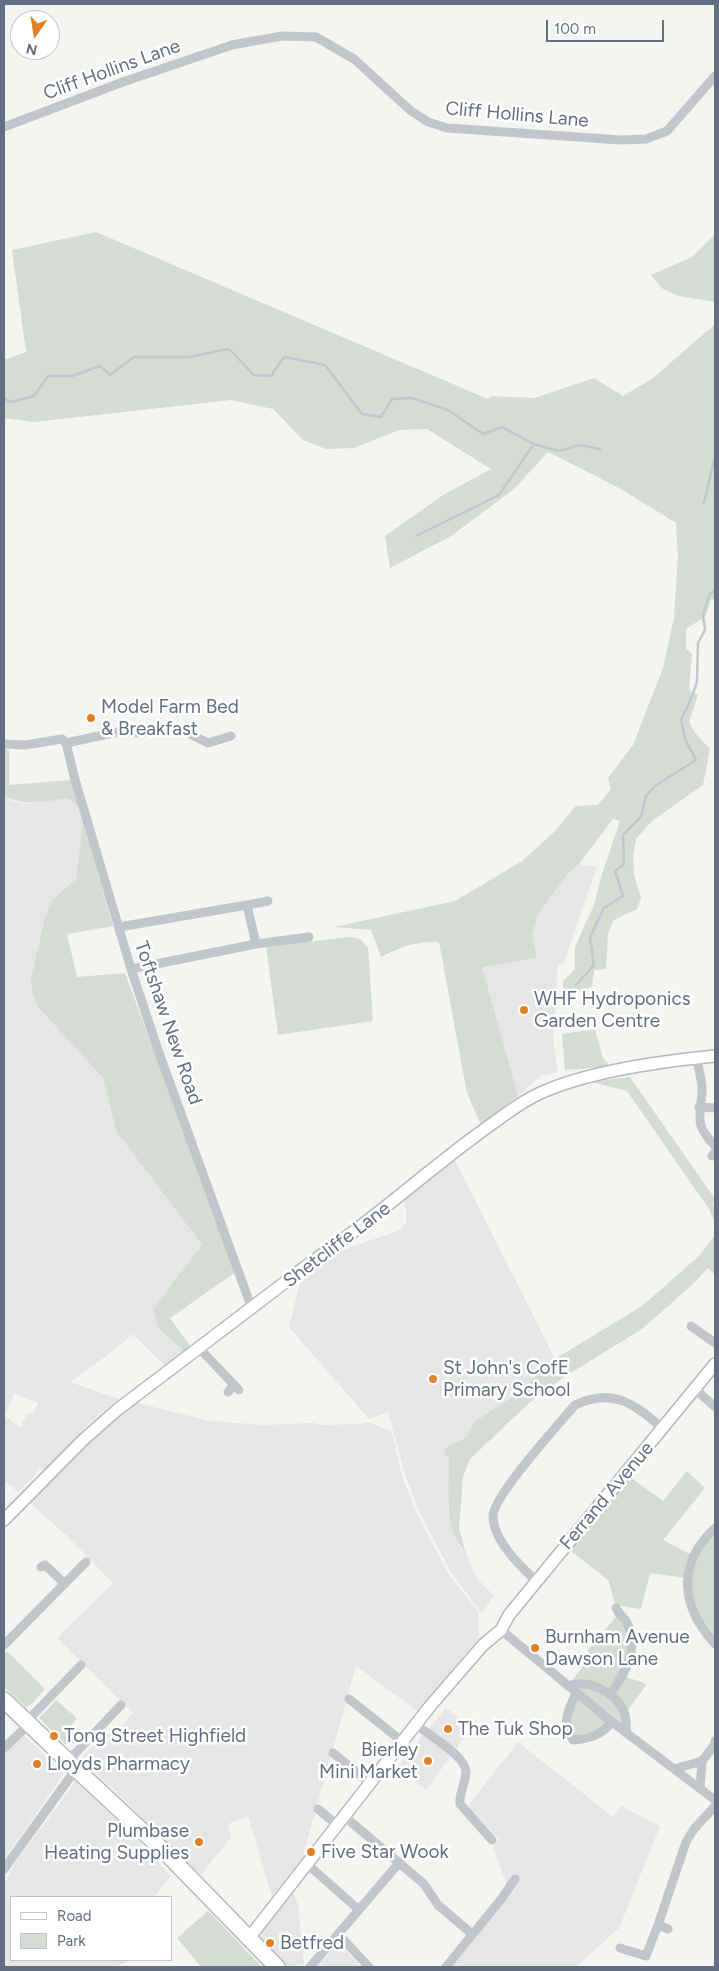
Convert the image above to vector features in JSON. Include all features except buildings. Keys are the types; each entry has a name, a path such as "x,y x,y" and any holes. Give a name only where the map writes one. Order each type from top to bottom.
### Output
{"highway":[{"path":"4,1700 168,1854 277,1967"}],"street":[{"name":"Cliff Hollins Lane","path":"4,127 122,82 232,45 282,36 316,37 354,59 428,122 447,128 621,140 646,139 667,131 715,76"},
{"path":"4,744 25,745 62,739 66,743 118,732 138,733 178,728 208,743 232,736"},
{"name":"Toftshaw New Road","path":"66,743 131,969 158,1050 252,1309"},
{"path":"119,928 268,901"},
{"path":"247,904 256,944"},
{"path":"131,969 256,944 308,937"},
{"name":"Shetcliffe Lane","path":"4,1520 83,1440 117,1410 394,1202 450,1155 503,1116 543,1092 567,1082 624,1069 715,1056"},
{"path":"697,1058 702,1088 699,1124 704,1135 715,1146"},
{"path":"699,1107 715,1108"},
{"path":"692,1326 715,1344"},
{"path":"200,1349 237,1387 228,1392"},
{"name":"Ferrand Avenue","path":"249,1938 416,1725 483,1645 501,1630 509,1615 715,1364"},
{"path":"695,1388 715,1407"},
{"path":"536,1582 513,1560 494,1524 495,1506 514,1478 575,1405 586,1399 600,1396 622,1401 639,1408 663,1428"},
{"path":"715,1528 694,1556 686,1578 691,1609 706,1634 715,1644"},
{"path":"4,1646 86,1562"},
{"path":"41,1567 45,1565 65,1584"},
{"path":"610,1696 623,1676 631,1658 632,1641 626,1621 616,1608"},
{"path":"501,1630 576,1694 715,1800"},
{"path":"4,1748 23,1730 26,1722 80,1665"},
{"path":"568,1686 587,1683 610,1696 621,1705 625,1714 626,1733"},
{"path":"576,1694 566,1717 567,1730 573,1740 594,1737 604,1731 612,1722"},
{"path":"349,1698 403,1742"},
{"path":"4,1869 72,1765 121,1705"},
{"path":"416,1725 459,1758 466,1773 460,1795 460,1804 492,1840"},
{"path":"700,1789 702,1761 715,1744 715,1741"},
{"path":"333,1753 370,1783"},
{"path":"674,1769 702,1761"},
{"path":"620,1948 646,1956 686,1842 694,1829 715,1806"},
{"path":"318,1809 340,1820 399,1863 424,1884 438,1905 472,1934"},
{"path":"306,1863 359,1910"},
{"path":"310,1967 399,1863"},
{"path":"446,1967 515,1879"},
{"path":"658,1925 668,1928"},
{"path":"339,1935 369,1967"}],"shaded area":[{"path":"4,795 12,801 26,804 68,798 79,807 83,822 76,879 53,899 45,917 30,982 37,1006 103,1078 116,1131 202,1245 153,1309 158,1328 184,1351 164,1365 133,1334 70,1382 119,1399 89,1423 45,1470 39,1468 18,1492 4,1480","holes":["14,1393 38,1403 33,1414 29,1412 22,1422 21,1428 5,1416"]},
{"name":"WHF Hydroponics Garden Centre","path":"579,864 597,867 563,965 558,965 553,1041 558,1072 541,1076 518,1096 481,967 537,958 532,934 539,913 568,873"},
{"name":"St John's CofE Primary School","path":"455,1160 555,1359 509,1399 474,1422 466,1438 449,1456 448,1511 458,1545 465,1550 475,1576 494,1596 482,1613 452,1574 418,1509 404,1471 388,1412 369,1419 289,1327 301,1278 327,1259 351,1247 398,1231 406,1223 407,1214 404,1200"},
{"path":"137,1403 210,1421 262,1425 360,1424 369,1422 392,1432 401,1473 416,1512 449,1575 478,1611 479,1638 419,1712 356,1666 302,1859 272,1896 248,1816 228,1824 231,1837 201,1875 81,1758 106,1732 113,1736 133,1713 57,1638 113,1583 66,1535 30,1503 102,1430"},
{"path":"446,1708 471,1728 426,1790 398,1767"},
{"path":"24,1735 64,1774 4,1859 4,1754"},
{"path":"518,1742 613,1817 621,1806 660,1826 619,1928 576,1967 452,1967 504,1900 506,1882 493,1847 499,1839 468,1806"},
{"path":"75,1781 138,1840 171,1876 155,1896 10,1896 10,1961 128,1961 115,1967 4,1967 4,1884 18,1858"},
{"path":"293,1892 298,1905 304,1965 287,1967 261,1939 262,1931"},
{"path":"338,1943 355,1960 361,1967 317,1967"}],"green space":[{"path":"96,232 488,399 491,396 535,398 594,378 623,396 652,379 715,324 715,600 711,599 706,616 686,629 686,649 692,654 689,690 698,695 689,722 695,733 710,749 703,785 652,821 636,839 633,855 634,875 641,898 637,909 614,920 608,933 606,969 594,970 592,987 578,990 573,998 563,1000 563,981 575,969 575,947 594,905 601,877 620,821 613,819 579,864 568,873 539,913 532,934 537,958 482,967 518,1096 481,1125 467,1093 439,942 423,942 409,945 381,957 371,930 334,927 455,901 522,861 554,832 576,806 598,805 611,789 608,778 633,745 663,668 674,618 678,557 676,523 621,489 548,452 514,489 451,536 390,568 385,536 443,495 491,469 427,429 399,430 354,448 326,449 303,440 273,409 231,400 34,422 4,418 4,360 26,352 12,250"},
{"path":"715,236 715,302 679,296 663,289 651,275 692,257"},
{"path":"4,749 9,750 9,785 71,780 79,807 68,798 43,802 27,802 4,795"},
{"path":"83,822 113,926 67,934 77,977 125,973 236,1272 170,1318 191,1347 184,1351 158,1328 153,1309 202,1245 116,1131 103,1078 37,1006 30,982 45,917 53,899 76,879"},
{"path":"350,937 360,939 368,948 373,1021 278,1035 266,946"},
{"path":"595,1029 603,1058 608,1063 606,1067 565,1070 562,1034"},
{"path":"630,1077 715,1199 713,1205 715,1209 715,1223 709,1209 627,1091 592,1082"},
{"path":"715,1235 715,1275 708,1268 693,1284 642,1329 564,1377 528,1404 470,1459 463,1477 459,1529 465,1550 453,1532 450,1520 448,1493 449,1456 445,1456 445,1448 466,1438 474,1422 509,1399 555,1359 642,1306 700,1255"},
{"path":"687,1471 705,1488 663,1540 694,1556 715,1528 715,1644 706,1634 686,1578 650,1573 641,1609 615,1605 609,1581 566,1547 626,1474 663,1501"},
{"path":"619,1613 632,1641 623,1676 647,1684 625,1714 627,1727 612,1722 581,1739 567,1730 576,1694 568,1686 591,1655 587,1651"},
{"path":"7,1651 45,1689 32,1704 26,1707 4,1687 4,1655"},
{"path":"56,1700 77,1718 68,1730 76,1739 71,1745 65,1744 39,1718"},
{"path":"208,1911 262,1967 201,1967 177,1938"}],"waterway":[{"path":"4,398 11,402 34,396 48,376 72,376 100,366 110,375 134,357 189,357 229,349 254,375 271,376 284,357 325,365 362,414 381,417 392,399 412,398 448,410 483,434 502,427 534,444 559,451 579,445 600,449"},
{"path":"416,536 499,495 533,445"},
{"path":"704,503 715,456"},
{"path":"576,985 594,965 590,937 604,908 623,896 615,871 624,864 623,835 641,817 646,796 655,786 696,760 685,739 681,720 697,681 698,643 705,630 703,615 709,595 715,590"}],"place":[{"name":"Model Farm Bed & Breakfast","path":"91,718"},
{"name":"WHF Hydroponics Garden Centre","path":"524,1010"},
{"name":"St John's CofE Primary School","path":"433,1379"},
{"name":"Burnham Avenue Dawson Lane","path":"535,1648"},
{"name":"The Tuk Shop","path":"448,1729"},
{"name":"Tong Street Highfield","path":"54,1736"},
{"name":"Bierley Mini Market","path":"428,1761"},
{"name":"Lloyds Pharmacy","path":"37,1764"},
{"name":"Plumbase Heating Supplies","path":"199,1842"},
{"name":"Five Star Wook","path":"311,1852"},
{"name":"Betfred","path":"270,1943"}]}
